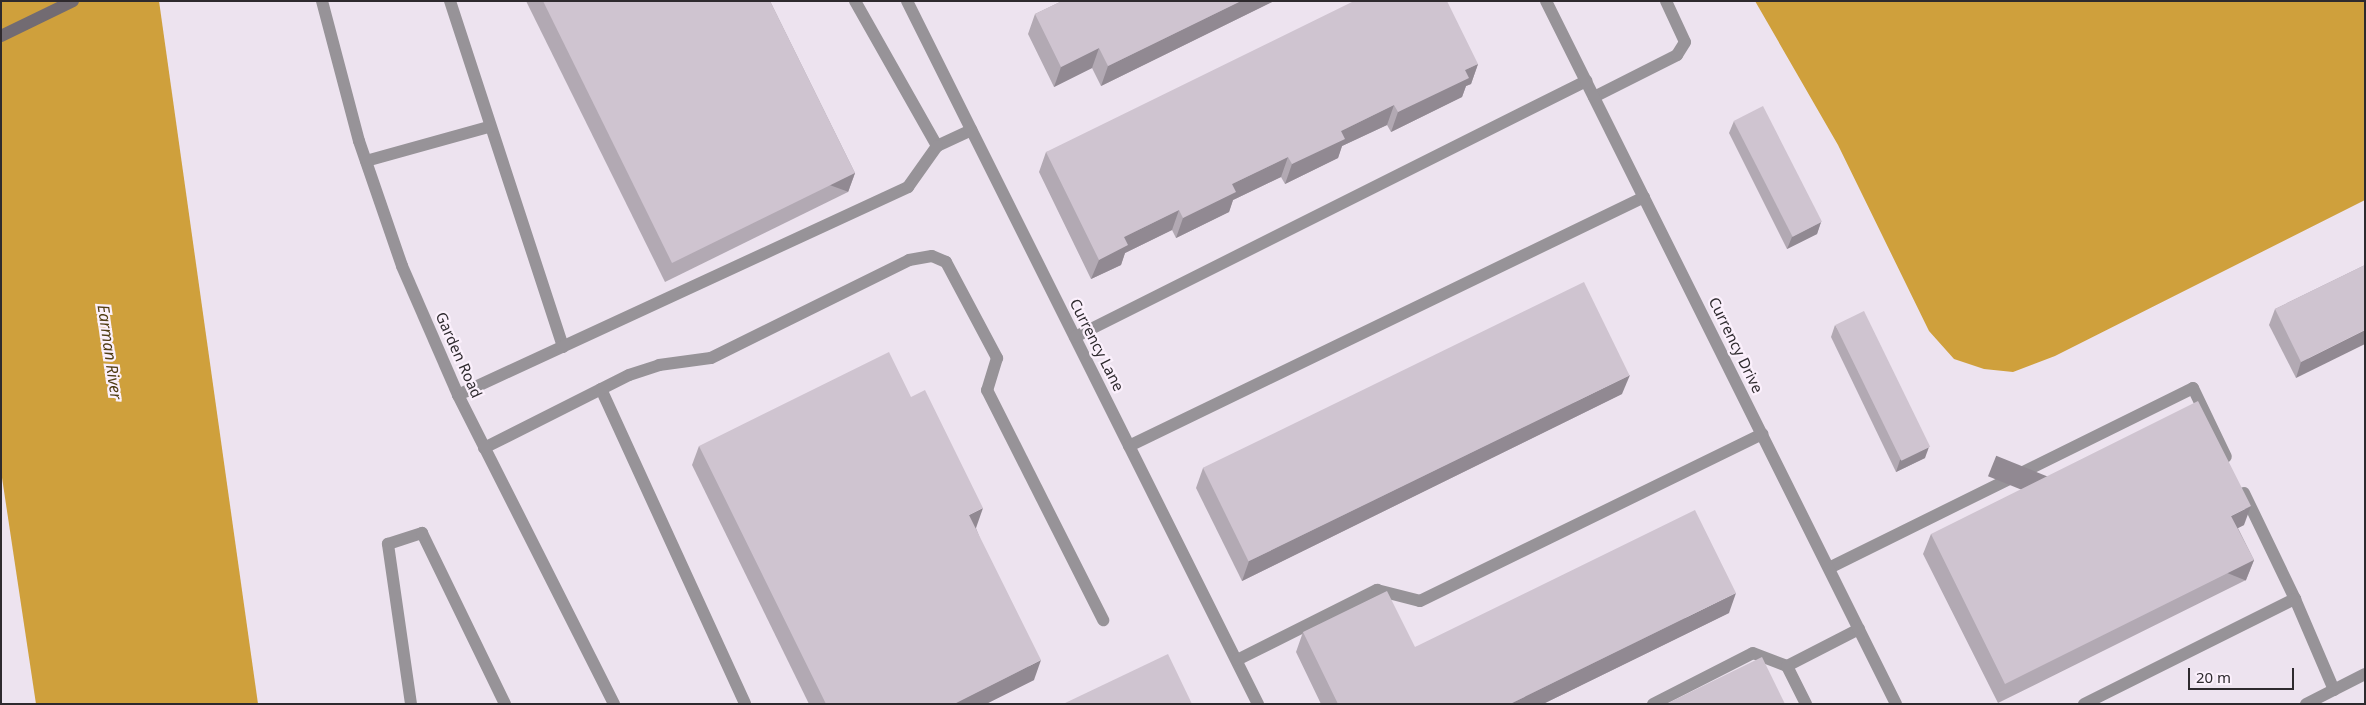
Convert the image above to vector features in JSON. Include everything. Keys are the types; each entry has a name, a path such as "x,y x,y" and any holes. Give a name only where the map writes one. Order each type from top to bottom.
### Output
{"street":[{"path":"1,36 73,1"},
{"name":"Garden Road","path":"322,1 366,161 402,266 458,395 614,704"},
{"path":"450,1 489,128 563,347"},
{"path":"855,1 937,146"},
{"name":"Currency Lane","path":"907,1 1258,704"},
{"name":"Currency Drive","path":"1546,1 1896,704"},
{"path":"1594,97 1677,55 1685,42 1666,1"},
{"path":"1075,337 1586,81"},
{"path":"366,161 489,128"},
{"path":"458,395 908,187 937,146 971,130"},
{"path":"1129,446 1644,197"},
{"path":"484,448 601,389 659,365 711,358 909,260 932,256 946,262 998,358 987,390 1102,620"},
{"path":"1829,568 2193,388 2231,467"},
{"path":"601,389 745,704"},
{"path":"1237,660 1377,590 1420,602 1762,434"},
{"path":"2240,485 2295,599 2334,690"},
{"path":"411,704 388,544 422,533 505,704"},
{"path":"2084,704 2295,599"},
{"path":"1787,666 1859,629"},
{"path":"1653,704 1753,653 1787,666 1806,704"},
{"path":"2306,704 2365,674"}],"water":[{"name":"Earman River","path":"1,1 159,1 258,704 36,704 1,471"},
{"path":"1755,1 2365,1 2365,200 2055,356 2013,372 1984,369 1954,359 1929,331 1838,145"}],"building":[{"path":"543,1 770,1 855,173 672,263"},
{"path":"1062,1 1241,1 1108,66 1099,48 1061,67 1035,14"},
{"path":"1354,1 1447,1 1478,64 1465,70 1469,78 1398,112 1394,105 1341,131 1345,139 1292,164 1288,157 1232,184 1236,192 1183,218 1179,210 1124,237 1128,245 1099,260 1046,152"},
{"path":"1763,106 1822,222 1793,237 1734,121"},
{"path":"2365,265 2365,330 2301,362 2275,309"},
{"path":"1584,282 1630,375 1249,561 1203,468"},
{"path":"1864,311 1930,447 1901,461 1835,325"},
{"path":"889,352 911,397 925,390 983,508 969,515 1041,660 954,704 826,704 699,446"},
{"path":"2198,401 2251,506 2231,516 2254,560 2005,684 1931,534"},
{"path":"1695,510 1736,593 1510,704 1338,704 1303,632 1387,591 1415,647"},
{"path":"1168,654 1192,704 1063,704"},
{"path":"1762,657 1785,704 1666,704"}]}
